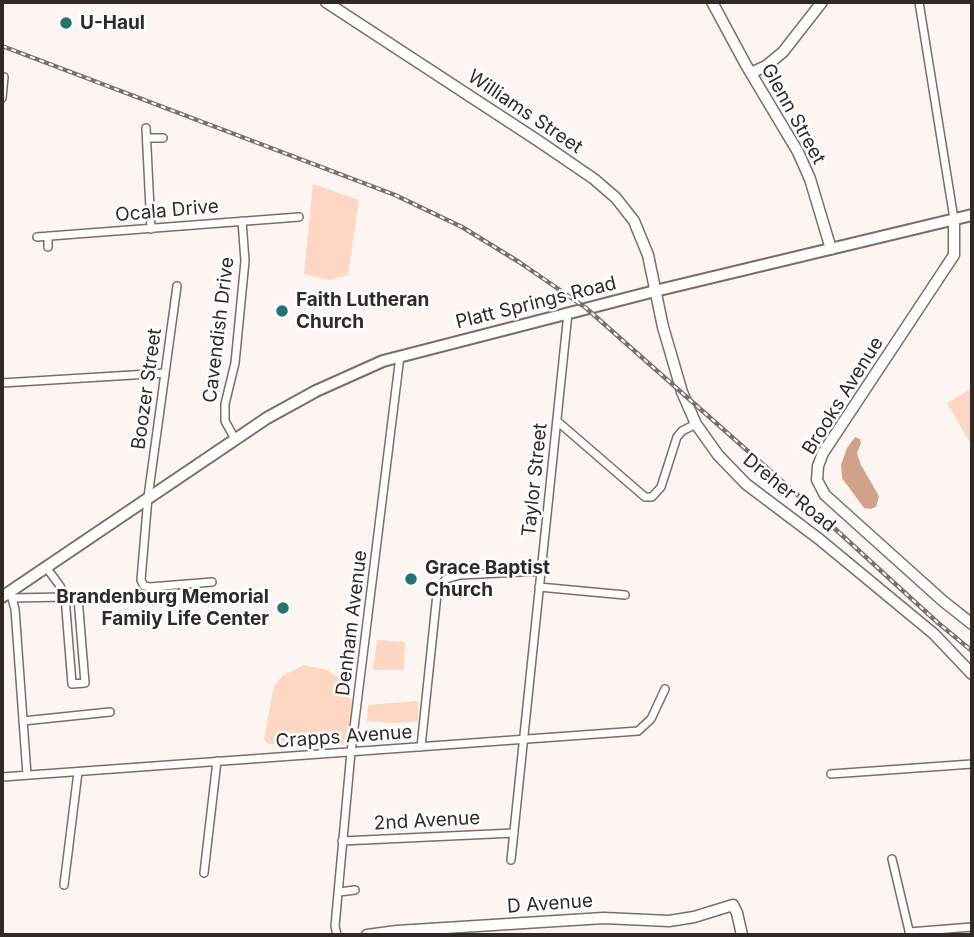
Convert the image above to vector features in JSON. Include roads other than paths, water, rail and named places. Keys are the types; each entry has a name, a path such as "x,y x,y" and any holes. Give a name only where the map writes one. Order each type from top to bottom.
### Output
{"main road":[{"name":"Platt Springs Road","path":"8,595 235,439 316,391 383,361 655,291 972,215"}],"street":[{"name":"Williams Street","path":"326,2 606,188 625,209 637,228 648,255 655,291"},
{"name":"Glenn Street","path":"712,2 805,165 831,249"},
{"path":"751,73 783,52 822,2"},
{"path":"919,2 954,219"},
{"path":"2,98 4,77"},
{"path":"146,128 151,229"},
{"path":"147,138 163,138"},
{"path":"289,217 290,229"},
{"name":"Ocala Drive","path":"37,237 299,217"},
{"name":"Brooks Avenue","path":"954,219 954,255 823,453 817,480 825,495 972,624"},
{"name":"Cavendish Drive","path":"235,439 225,421 225,404 235,363 245,261 242,221"},
{"path":"48,236 48,247"},
{"name":"Boozer Street","path":"177,286 148,497 141,580 144,586 150,587 212,582"},
{"name":"Dreher Road","path":"655,291 677,379 696,424 718,455 746,484 819,539 934,634 972,674"},
{"name":"Taylor Street","path":"510,860 568,313"},
{"name":"Denham Avenue","path":"337,935 335,926 351,752 400,356"},
{"path":"2,383 165,373"},
{"path":"557,421 645,497 652,497 661,487 677,437 682,431 696,424"},
{"path":"27,775 15,609 8,595 65,597 78,598 85,683 72,684 65,597 46,567"},
{"path":"421,747 438,594 442,584 460,575 541,571"},
{"path":"539,587 625,595"},
{"name":"Crapps Avenue","path":"2,777 638,731 651,719 665,689"},
{"path":"23,721 110,712"},
{"path":"204,873 217,761"},
{"path":"831,774 972,764"},
{"path":"64,885 78,772"},
{"name":"2nd Avenue","path":"342,841 514,833"},
{"path":"891,859 909,933 972,927"},
{"path":"339,892 355,890"},
{"name":"D Avenue","path":"367,935 604,918 669,921 733,905 742,935"}],"railway":[{"path":"2,46 395,195 462,227 519,262 586,308 972,651"}],"place":[{"name":"U-Haul","path":"66,23"},
{"name":"Faith Lutheran Church","path":"282,311"},
{"name":"Grace Baptist Church","path":"411,579"},
{"name":"Brandenburg Memorial Family Life Center","path":"283,608"}]}
